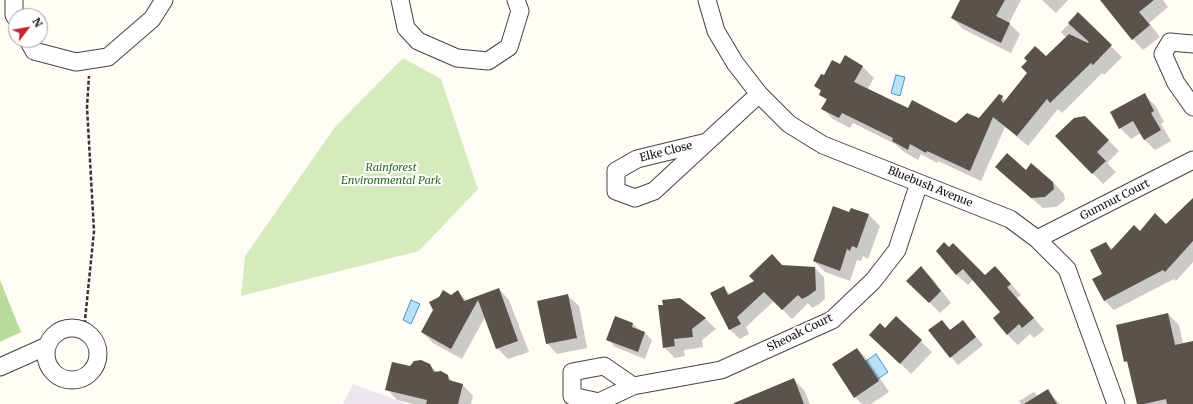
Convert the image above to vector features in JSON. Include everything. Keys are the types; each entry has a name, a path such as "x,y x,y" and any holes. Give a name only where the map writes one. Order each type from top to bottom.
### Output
{"street":[{"path":"32,48 34,52 76,62 108,57 152,18 164,0"},
{"path":"400,0 406,28 418,41 456,58 488,61 509,47 520,11 516,0"},
{"name":"Bluebush Avenue","path":"706,0 716,31 735,63 759,94 789,124 822,145 1010,219 1037,239 1067,269 1116,404"},
{"path":"1193,44 1170,42 1163,54 1176,83 1193,107"},
{"name":"Elke Close","path":"708,142 637,159 616,171 616,191 635,198 654,191 708,142 759,94"},
{"name":"Gumnut Court","path":"1037,239 1193,160"},
{"name":"Sheoak Court","path":"633,386 721,370 832,320 873,281 897,250 919,183"},
{"path":"69,327 84,330 92,336 98,352 97,362 93,370 78,380 69,380 60,377 53,372 48,364 46,355 47,346 50,339 55,333 69,327"},
{"path":"0,367 47,346"}],"path":[{"path":"84,330 94,231 87,107 90,60"}],"shaded area":[{"path":"353,384 407,404 343,404"}],"green space":[{"name":"Rainforest Environmental Park","path":"403,58 441,79 478,189 419,251 241,296 245,256 335,127"},
{"path":"0,280 21,332 0,342"}],"water":[{"path":"896,75 905,77 900,96 891,93"},
{"path":"411,300 420,304 411,324 403,320"},
{"path":"876,354 888,372 878,379 866,361"}],"building":[{"path":"960,0 1005,0 996,16 1010,23 1001,43 951,18"},
{"path":"1100,0 1154,0 1139,12 1150,25 1132,40"},
{"path":"1078,12 1112,45 1093,65 1091,63 1050,103 1047,99 1017,136 993,117 970,171 927,151 926,153 910,144 908,150 892,141 893,138 842,113 839,118 821,109 827,99 819,95 821,90 814,86 821,74 824,75 832,60 840,64 845,55 863,66 854,82 908,108 912,100 956,123 967,113 979,118 999,94 1003,96 1001,100 1003,103 1027,73 1021,67 1027,61 1024,58 1035,46 1046,56 1069,34 1088,43 1089,42 1068,23"},
{"path":"1145,93 1154,111 1151,113 1161,130 1144,140 1133,121 1119,129 1110,112"},
{"path":"1085,116 1109,140 1097,152 1106,161 1092,174 1055,136 1074,118"},
{"path":"1007,153 1026,170 1031,163 1053,182 1054,189 1045,197 1031,198 995,167"},
{"path":"1193,198 1193,241 1165,272 1163,270 1104,301 1092,279 1102,274 1090,250 1106,242 1111,250 1134,225 1140,231 1155,213 1166,224"},
{"path":"833,206 849,212 851,208 869,214 857,248 852,246 850,251 847,249 840,271 813,261"},
{"path":"944,242 949,247 953,243 985,275 995,266 1011,284 1007,287 1034,318 1022,328 1019,324 1007,335 993,318 1000,312 963,269 956,275 936,251"},
{"path":"772,254 782,265 815,267 816,290 802,299 798,295 782,310 764,292 737,317 741,324 729,330 710,293 724,286 728,295 754,281 749,276"},
{"path":"921,266 941,291 929,303 906,281"},
{"path":"499,288 518,341 496,349 478,300 451,349 421,332 433,310 429,302 439,297 443,290 451,295 458,290 464,301"},
{"path":"568,294 577,338 546,344 537,301"},
{"path":"680,298 706,318 692,329 693,337 674,339 675,346 663,348 658,305 663,305 662,300"},
{"path":"1168,313 1175,345 1193,341 1193,404 1167,404 1166,399 1137,404 1127,361 1124,362 1116,325"},
{"path":"615,316 633,323 632,327 645,332 638,352 606,340"},
{"path":"896,316 922,340 900,364 869,335 880,323 885,328"},
{"path":"942,320 950,330 963,320 976,337 950,358 928,330"},
{"path":"857,348 879,381 854,398 832,364"},
{"path":"421,360 430,364 434,372 441,371 448,375 449,380 463,384 458,404 426,404 427,400 385,390 392,362 410,366 414,361"},
{"path":"794,378 804,404 734,404 734,403"},
{"path":"1048,389 1057,404 1024,404"}]}
